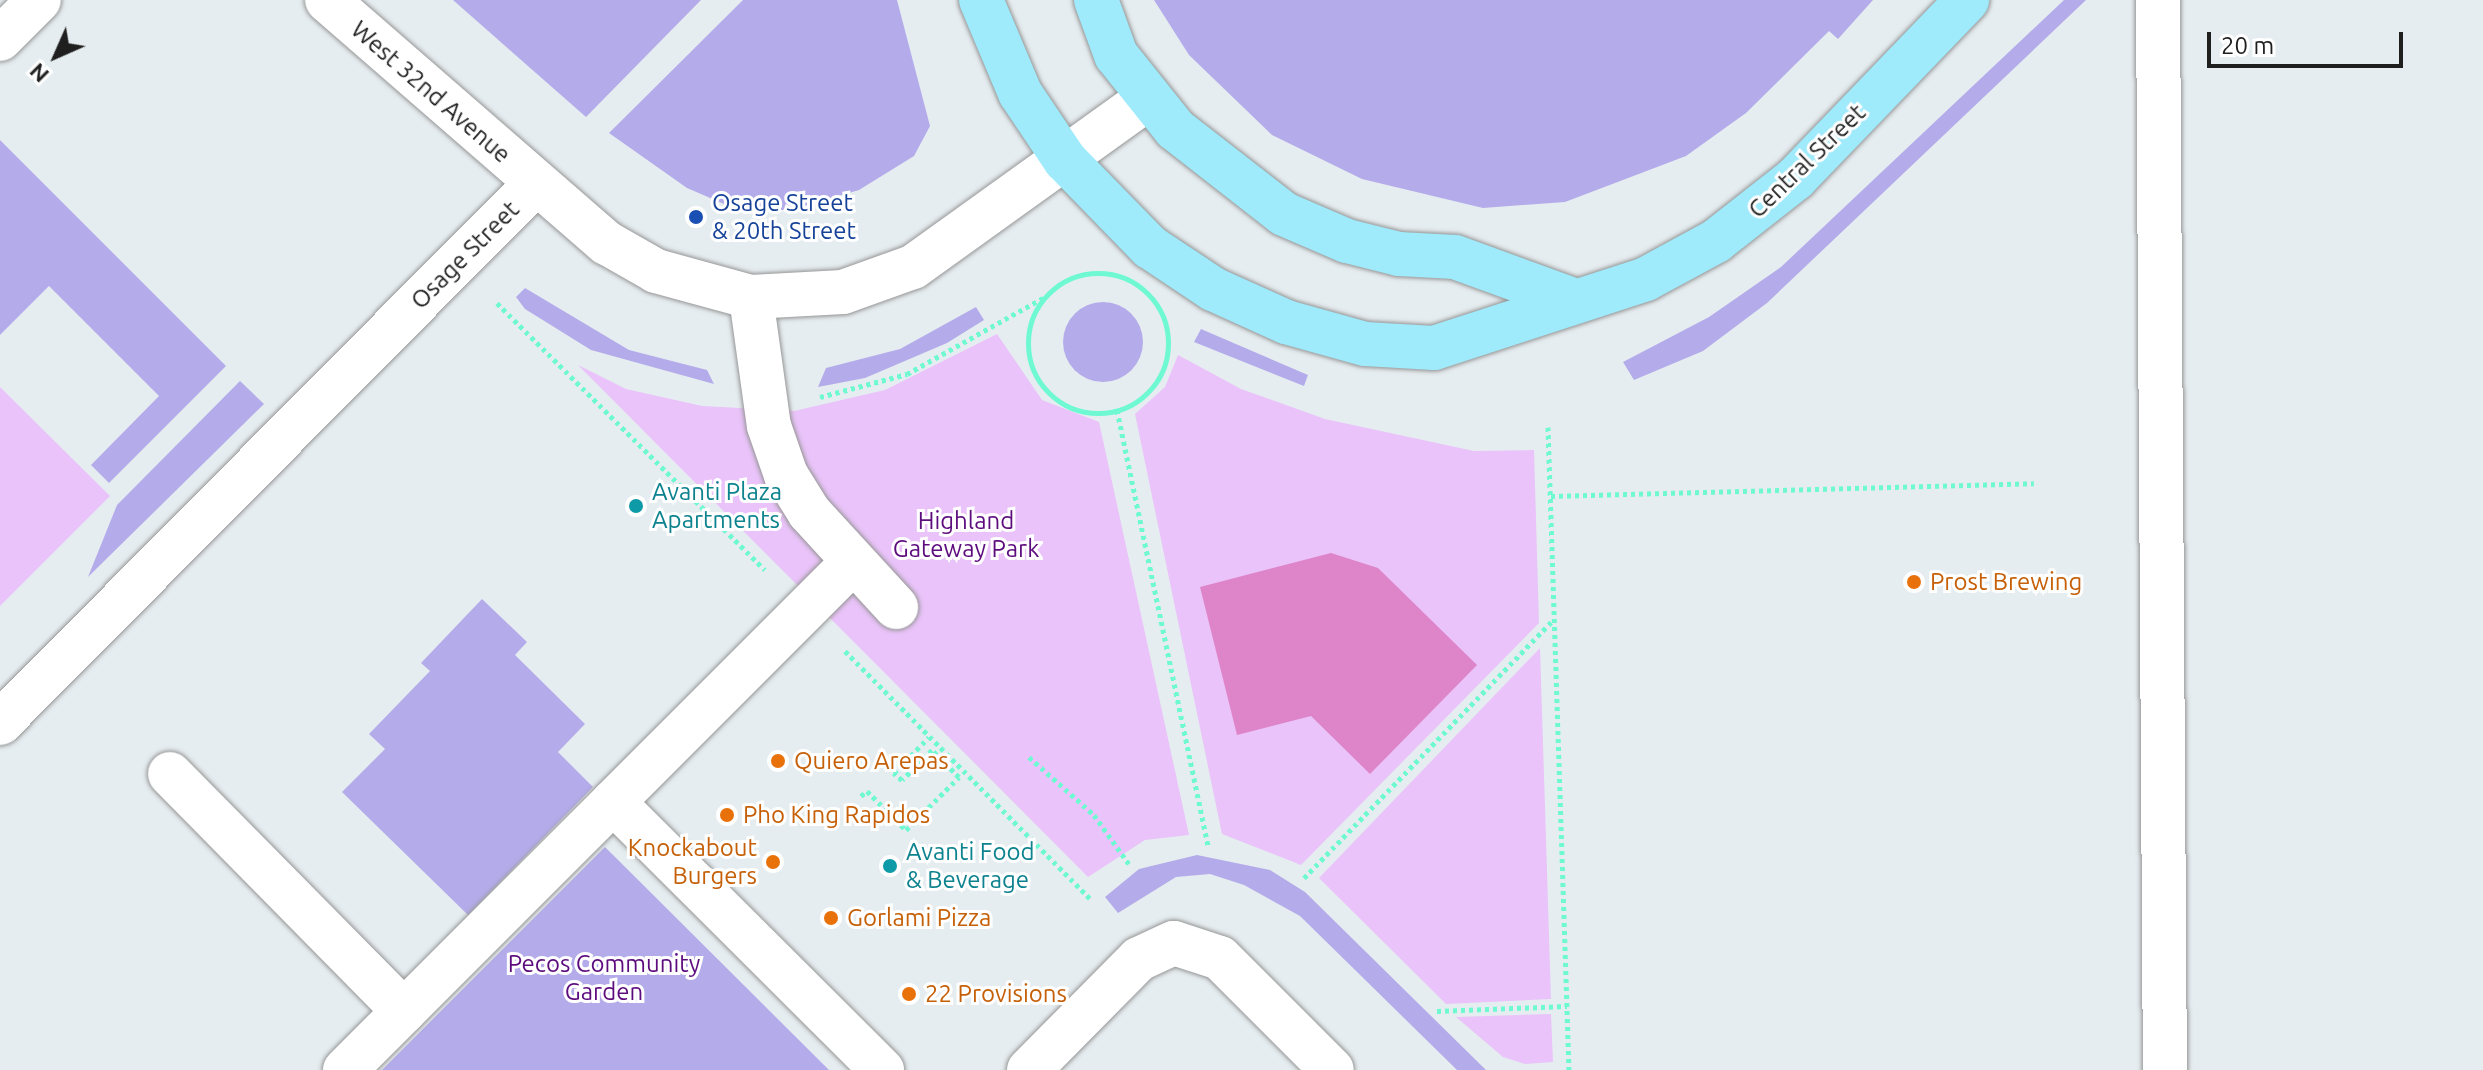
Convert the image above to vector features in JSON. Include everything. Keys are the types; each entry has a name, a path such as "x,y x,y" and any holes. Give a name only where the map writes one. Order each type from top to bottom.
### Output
{"main road":[{"name":"Central Street","path":"981,0 1020,93 1065,160 1150,247 1213,289 1352,340 1434,348 1508,329 1680,263 1761,208 1967,0"},
{"path":"1096,0 1116,55 1148,98 1196,147 1284,214 1347,241 1399,254 1455,257 1576,301"}],"street":[{"path":"0,39 39,0"},
{"name":"West 32nd Avenue","path":"327,0 535,184"},
{"path":"2158,0 2165,1070"},
{"name":"Osage Street","path":"0,723 535,184 607,243 656,271 751,297 843,292 913,267 1148,98"},
{"path":"751,297 769,426 786,475 852,563 896,607"},
{"path":"345,1070 852,563"},
{"path":"170,774 404,1011"},
{"path":"613,802 882,1070"},
{"path":"1029,1070 1155,949 1194,945 1220,958 1332,1070"}],"path":[{"path":"814,399 907,374 1082,275 1102,274 1141,287 1158,308 1167,334 1165,366 1147,393 1117,410 1067,406 1039,381 1030,327 1047,295"},
{"path":"1117,410 1208,846"},
{"path":"1548,427 1569,1070"},
{"path":"1551,496 2034,483"},
{"path":"1304,878 1554,619"},
{"path":"861,796 867,791 907,831 959,777 932,750 902,780 894,773 929,737"},
{"path":"1029,757 1094,815 1129,864"},
{"path":"1437,1011 1567,1006"}],"green space":[{"path":"453,0 701,0 586,117"},
{"path":"743,0 897,0 930,126 914,156 859,190 791,210 738,210 687,188 609,133"},
{"path":"1154,0 1873,0 1838,39 1829,31 1746,113 1686,156 1565,202 1483,208 1362,179 1272,135 1189,55"},
{"path":"2064,0 2086,0 1767,303 1703,351 1634,380 1623,362 1709,317 1781,267"},
{"path":"0,140 226,366 109,483 91,465 159,396 49,286 0,335"},
{"path":"525,288 629,350 707,370 714,384 591,350 525,309 516,297"},
{"path":"1103,302 1118,305 1131,314 1140,327 1143,342 1140,357 1131,370 1118,379 1103,382 1088,379 1075,370 1066,357 1063,342 1066,327 1075,314 1088,305"},
{"path":"976,307 984,320 947,343 865,378 818,387 826,368 900,349"},
{"path":"1201,329 1308,375 1304,386 1194,342"},
{"name":"Highland Gateway Park","path":"997,334 1042,400 1099,422 1189,835 1145,840 1088,877 578,365 626,389 702,406 794,411 885,390"},
{"path":"1178,355 1241,389 1325,419 1474,451 1534,450 1539,623 1301,865 1222,834 1135,414 1165,387"},
{"path":"240,381 264,404 88,577 117,505"},
{"path":"0,387 110,496 0,606"},
{"path":"482,599 527,642 515,655 585,724 558,752 593,787 468,915 342,792 385,749 369,734 430,671 421,663"},
{"path":"1540,648 1551,999 1446,1004 1319,878"},
{"name":"Pecos Community Garden","path":"605,847 829,1070 382,1070"},
{"path":"1197,855 1270,870 1305,892 1486,1070 1457,1070 1300,916 1244,885 1210,874 1176,877 1118,913 1105,897 1139,869"},
{"path":"1551,1014 1553,1062 1525,1064 1503,1057 1456,1017"}],"shaded area":[{"path":"1331,553 1378,568 1477,665 1370,774 1311,716 1237,735 1200,587"}],"place":[{"name":"Osage Street & 20th Street","path":"696,217"},
{"name":"Avanti Plaza Apartments","path":"636,506"},
{"name":"Prost Brewing","path":"1914,582"},
{"name":"Quiero Arepas","path":"778,761"},
{"name":"Pho King Rapidos","path":"727,815"},
{"name":"Knockabout Burgers","path":"773,862"},
{"name":"Avanti Food & Beverage","path":"890,866"},
{"name":"Gorlami Pizza","path":"831,918"},
{"name":"22 Provisions","path":"909,994"}]}
